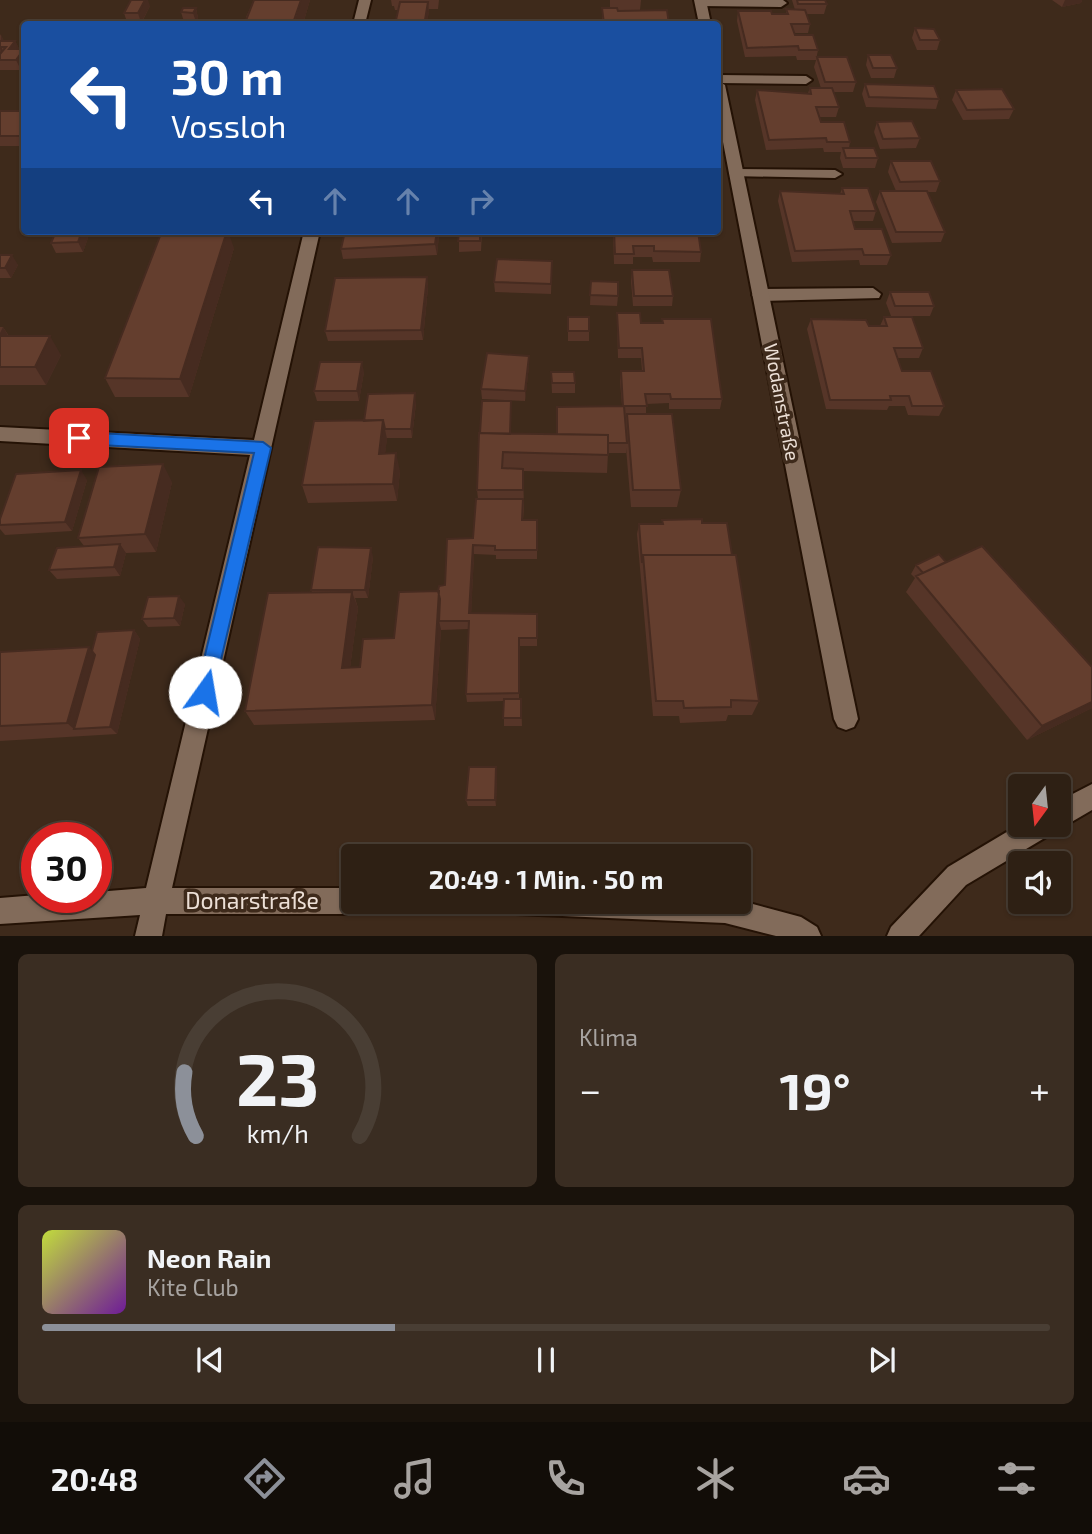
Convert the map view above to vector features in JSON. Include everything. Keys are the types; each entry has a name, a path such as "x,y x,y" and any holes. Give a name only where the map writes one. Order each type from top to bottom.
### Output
{"street":[{"path":"360,21 365,0"},
{"path":"704,21 700,1 781,3"},
{"path":"721,79 806,80"},
{"name":"Wodanstraße","path":"721,100 846,719"},
{"path":"736,173 835,174"},
{"path":"148,936 311,235"},
{"path":"761,295 873,294"},
{"path":"0,434 263,448"},
{"path":"1071,808 1092,796"},
{"path":"900,936 957,876 1022,837"},
{"name":"Donarstraße","path":"0,911 156,901 341,901"},
{"path":"742,914 792,926 808,936"}],"building":[{"path":"131,0 145,0 138,13 124,13"},
{"path":"254,0 301,0 294,21 246,21"},
{"path":"797,0 825,0 827,4 798,4"},
{"path":"400,2 428,2 425,20 396,20"},
{"path":"183,8 196,8 193,13 181,12"},
{"path":"602,8 617,8 618,11 667,10 669,21 604,21"},
{"path":"786,9 805,10 810,24 791,24 795,35 813,35 818,50 799,50 798,46 747,48 738,11 788,14"},
{"path":"915,28 934,29 940,40 920,40"},
{"path":"0,41 15,41 9,49 21,49 21,53 16,60 0,60 0,54 6,47 0,49"},
{"path":"868,55 891,55 897,68 873,68"},
{"path":"817,57 847,57 856,82 825,82"},
{"path":"865,84 934,86 939,99 869,97"},
{"path":"810,88 832,88 839,107 816,107 821,122 844,122 850,142 827,142 826,138 769,140 757,90 811,94"},
{"path":"1002,89 1014,109 967,110 956,90"},
{"path":"0,111 21,111 21,136 0,136"},
{"path":"912,121 920,138 883,139 877,122"},
{"path":"843,148 874,148 878,158 846,158"},
{"path":"891,161 931,161 940,181 900,182"},
{"path":"842,188 868,188 876,211 850,211 855,229 882,229 891,255 864,255 862,249 795,251 780,191 844,194"},
{"path":"880,191 927,191 945,232 896,232"},
{"path":"54,235 81,235 78,242 51,243"},
{"path":"160,235 226,235 180,379 105,378"},
{"path":"344,235 436,235 435,244 341,249"},
{"path":"459,235 480,235 480,241 458,241"},
{"path":"614,235 699,235 701,252 654,251 654,246 633,246 634,254 615,254"},
{"path":"0,255 12,255 5,268 0,268"},
{"path":"497,259 552,261 551,284 494,282"},
{"path":"632,270 669,270 673,296 634,296"},
{"path":"427,277 421,330 325,331 335,278"},
{"path":"591,281 618,282 618,296 590,295"},
{"path":"890,292 929,292 934,306 895,306"},
{"path":"617,313 640,313 641,323 663,323 662,319 711,319 722,399 671,399 670,394 645,394 647,406 624,406 627,443 608,443 608,435 557,434 557,407 623,406 621,371 644,371 642,348 619,348"},
{"path":"568,317 589,317 589,331 568,331"},
{"path":"884,317 912,317 923,348 894,348 902,371 931,371 944,406 912,406 909,396 890,396 891,400 830,400 811,319 866,320 869,326 887,326"},
{"path":"0,336 50,336 35,367 0,367"},
{"path":"487,353 529,356 525,391 481,389"},
{"path":"320,362 362,362 357,391 314,391"},
{"path":"551,372 574,372 575,383 552,383"},
{"path":"415,393 411,429 385,429 383,420 364,421 368,394"},
{"path":"482,401 511,401 510,434 480,433"},
{"path":"627,414 672,414 681,490 633,490"},
{"path":"383,420 379,454 396,453 393,484 302,485 314,421"},
{"path":"479,433 608,435 608,455 503,452 502,468 523,469 523,490 477,490"},
{"path":"163,464 145,534 78,538 99,467"},
{"path":"81,470 65,522 0,525 16,474"},
{"path":"476,499 523,499 522,520 537,520 537,550 495,550 495,546 473,545 469,613 537,614 537,638 519,638 519,693 466,694 469,621 439,621 438,591 439,586 445,585 447,539 473,538"},
{"path":"702,519 702,523 727,523 732,555 643,555 642,563 639,524 663,524 662,520"},
{"path":"120,544 114,567 49,570 57,548"},
{"path":"982,546 1092,667 1092,702 1042,726 916,576"},
{"path":"318,547 371,548 365,590 311,590"},
{"path":"939,554 946,562 923,573 916,565"},
{"path":"643,555 736,555 759,701 731,700 731,707 684,708 683,701 656,701"},
{"path":"439,591 432,705 245,711 268,593 352,592 342,668 360,667 363,639 394,638 399,592"},
{"path":"179,596 174,618 142,619 148,597"},
{"path":"134,630 110,727 74,729 95,655 92,651 97,632"},
{"path":"89,647 67,723 0,726 0,652"},
{"path":"504,699 521,699 521,718 503,718"},
{"path":"469,767 496,767 495,800 466,800"}],"route":[{"path":"79,438 263,448 205,692"}]}
